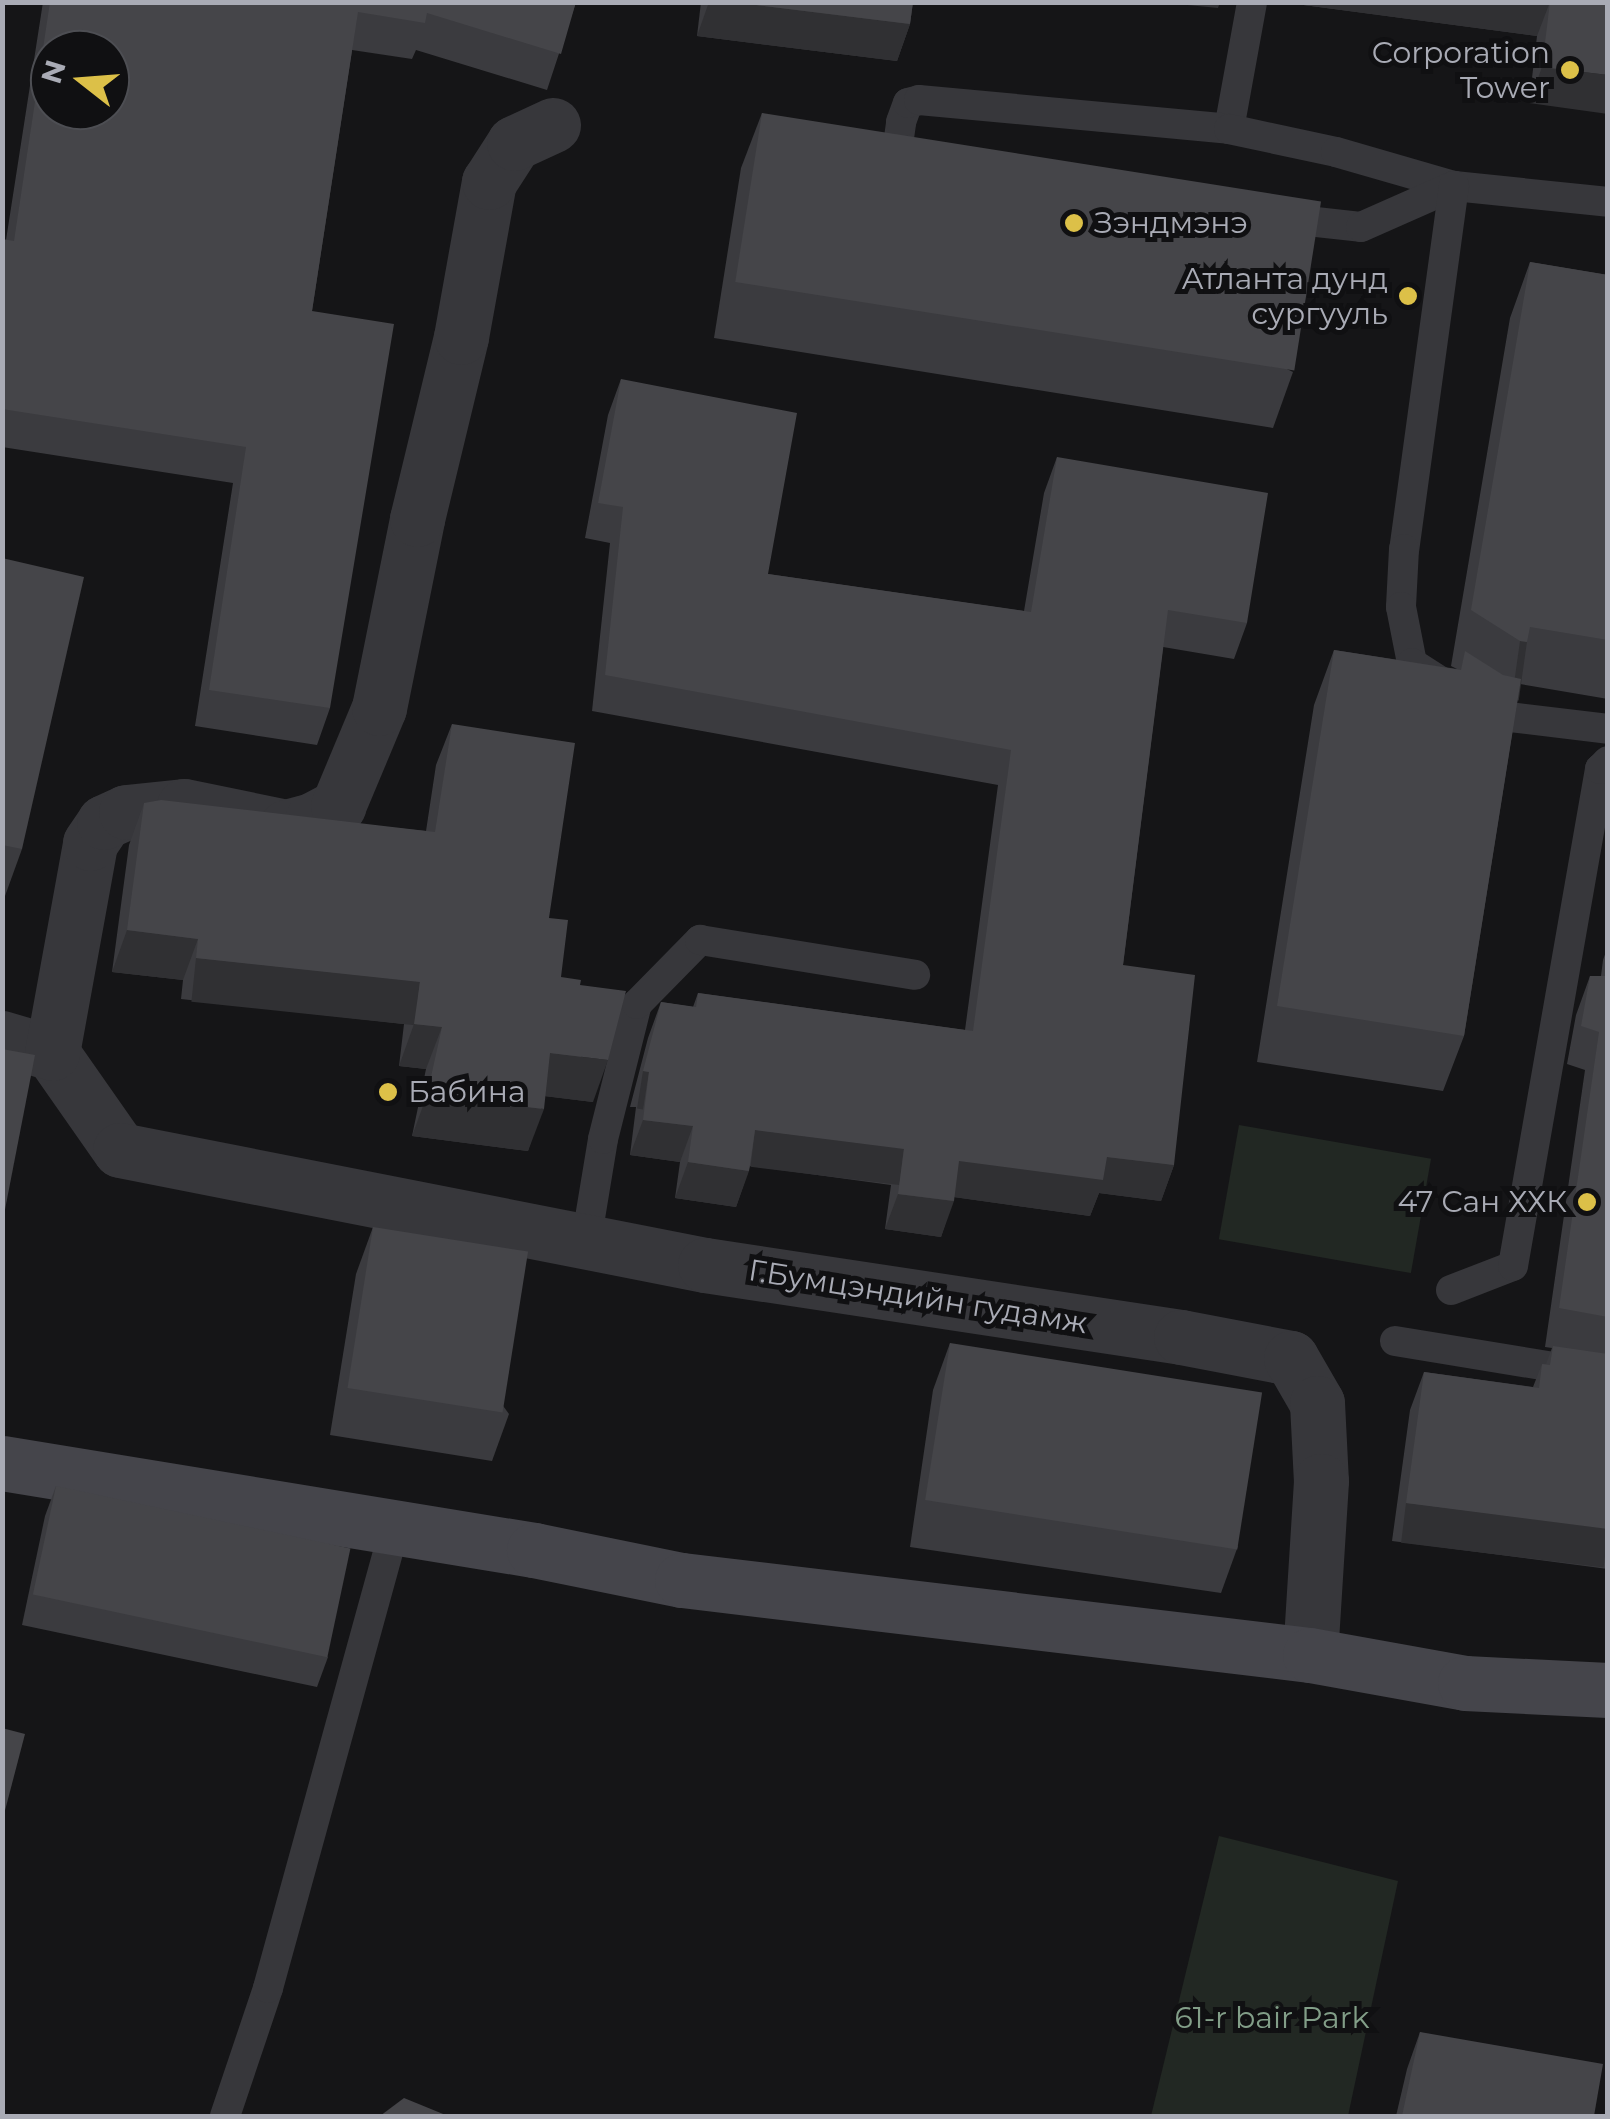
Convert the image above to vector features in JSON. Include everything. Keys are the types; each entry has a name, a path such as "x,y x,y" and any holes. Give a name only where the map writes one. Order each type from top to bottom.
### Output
{"street":[{"path":"27,1045 90,843 104,822 126,812 184,806 286,827 312,820 338,806 379,708 417,519 462,336 489,182 514,143 553,125"},
{"name":"Г.Бумцэндийн гудамж","path":"27,1045 120,1150 586,1242 1291,1358 1317,1403 1321,1481 1310,1655"},
{"path":"2,1463 700,1583 1310,1655 1466,1683 1608,1690"}],"lane":[{"path":"1229,128 1252,2"},
{"path":"934,176 914,173 900,164 897,152 908,102 1229,128 1336,152 1454,186 1608,202"},
{"path":"1250,214 1361,227 1454,186"},
{"path":"1454,186 1404,549 1402,607 1412,662 1493,715 1608,730"},
{"path":"1451,1290 1514,1266 1600,770 1608,761"},
{"path":"586,1242 603,1138 638,1004 700,940 914,975"},
{"path":"1395,1342 1608,1376"},
{"path":"225,2116 268,1988 394,1528"}],"green space":[{"path":"1239,1125 1431,1159 1411,1273 1219,1239"},
{"name":"61-r bair Park","path":"1219,1836 1398,1881 1348,2116 1151,2116"}],"building":[{"path":"50,2 576,2 561,54 427,13 425,23 358,12 312,311 394,324 330,708 209,690 246,447 2,409 2,239 14,241 31,130 130,130 130,30 46,30"},
{"path":"732,2 913,2 910,24"},
{"path":"1550,2 1608,2 1608,75 1542,67"},
{"path":"762,113 1321,202 1294,370 735,282"},
{"path":"1530,262 1608,275 1608,640 1530,627 1527,642 1520,641 1471,610"},
{"path":"621,379 797,413 768,574 1031,612 1057,457 1268,493 1247,623 1168,610 1123,965 1195,975 1174,1165 1107,1157 1103,1180 959,1161 954,1201 898,1194 904,1149 755,1130 749,1171 688,1162 693,1126 643,1120 649,1072 643,1071 661,1002 696,1007 698,993 973,1031 1011,750 605,675 623,507 598,503"},
{"path":"2,558 84,577 22,849 2,845"},
{"path":"1334,650 1461,670 1465,651 1503,675 1521,679 1464,1036 1277,1006"},
{"path":"452,724 575,743 549,918 568,920 561,977 581,980 580,985 626,991 608,1060 550,1053 544,1109 427,1095 442,1027 414,1024 420,982 196,958 198,939 127,930 144,803 161,800 435,832"},
{"name":"47 Сан ХХК","path":"1590,976 1608,976 1608,1317 1559,1308 1599,1032 1581,1026"},
{"path":"2,1049 35,1055 2,1225"},
{"path":"373,1227 528,1252 503,1413 348,1388"},
{"path":"950,1343 1262,1392 1237,1549 925,1500"},
{"path":"1553,1346 1608,1354 1608,1529 1406,1503 1424,1372 1539,1388 1542,1364 1550,1365"},
{"path":"56,1486 350,1549 327,1657 33,1595"},
{"path":"2,1728 25,1734 2,1822"},
{"path":"1420,2032 1603,2064 1594,2116 1402,2116"},
{"path":"404,2098 448,2116 380,2116"}],"place":[{"name":"Corporation Tower","path":"1570,70"},
{"name":"Зэндмэнэ","path":"1074,223"},
{"name":"Атланта дунд сургууль","path":"1408,296"},
{"name":"Бабина","path":"388,1092"},
{"name":"47 Сан ХХК","path":"1587,1202"}]}
